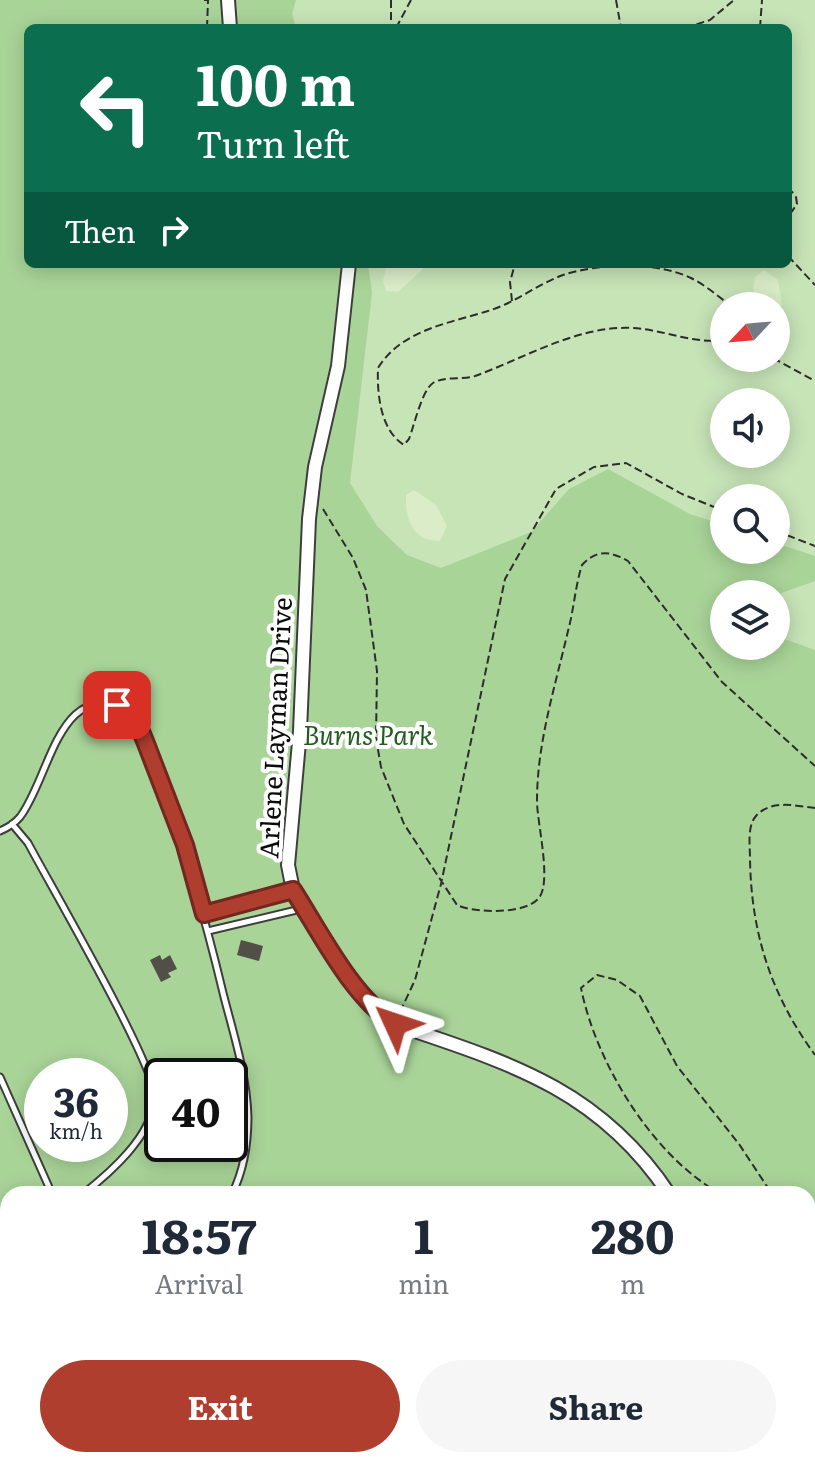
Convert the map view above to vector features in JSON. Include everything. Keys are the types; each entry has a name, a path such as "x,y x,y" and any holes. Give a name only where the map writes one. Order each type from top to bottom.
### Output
{"street":[{"path":"228,0 230,24"},
{"name":"Arlene Layman Drive","path":"349,268 338,366 312,487 299,743 288,865 293,890 353,983 384,1016 395,1024 522,1070 574,1098 629,1141 663,1186"}],"lane":[{"path":"0,831 21,817 66,722 84,709 105,702 117,705 135,717 185,845 240,1059 248,1114 244,1161 235,1186"},
{"path":"12,824 28,843 141,1054 156,1095 152,1114 142,1133 94,1186"},
{"path":"204,914 293,890"},
{"path":"208,931 305,908"},
{"path":"0,1077 48,1186"}],"path":[{"path":"207,24 208,0"},
{"path":"391,0 391,24"},
{"path":"398,24 411,0"},
{"path":"616,0 620,24"},
{"path":"698,24 710,20 734,0"},
{"path":"760,24 762,0"},
{"path":"792,192 797,204 792,211"},
{"path":"792,260 815,285"},
{"path":"512,301 510,282 514,268"},
{"path":"614,268 571,273 512,301 419,334 396,347 380,364 379,402 387,424 400,444 404,445 409,439 427,389 435,382 477,376 519,356 608,330 636,328 700,342 710,341"},
{"path":"650,268 690,278 710,292"},
{"path":"790,367 815,381"},
{"path":"395,1024 415,980 441,884 505,579 556,489 594,467 626,463 682,494 710,505"},
{"path":"312,487 353,558 366,590 377,671 376,738 381,767 404,824 457,905 469,911 516,908 532,904 545,885 537,804 543,737 582,565 599,552 612,552 628,561 722,682 815,766"},
{"path":"790,536 815,546"},
{"path":"815,808 770,806 755,816 750,829 752,903 771,981 815,1055"},
{"path":"707,1186 646,1127 615,1079 596,1042 581,988 597,975 617,980 640,996 677,1066 739,1144 767,1186"}],"green space":[{"name":"Burns Park","path":"0,0 815,0 815,1186 0,1186"},
{"name":"Burns Park","path":"0,0 296,0 292,14 295,24 24,24 24,268 369,268 372,293 350,483 377,526 407,555 441,568 531,532 569,489 608,469 690,514 710,520 710,564 790,564 790,548 815,556 815,581 790,590 790,580 710,580 710,660 790,660 790,641 815,650 815,1186 0,1186"},
{"path":"386,268 423,268 398,292 386,291 383,281"},
{"path":"764,270 778,280 780,292 754,292 755,277"},
{"path":"414,490 436,505 447,526 440,541 423,537 412,527 406,495"}],"building":[{"path":"241,940 263,946 259,961 237,955"},
{"path":"160,955 162,960 170,955 177,969 168,973 171,977 161,982 150,960"}],"route":[{"path":"117,705 135,717 145,741 185,845 204,914 293,890 353,983 395,1024"}]}
